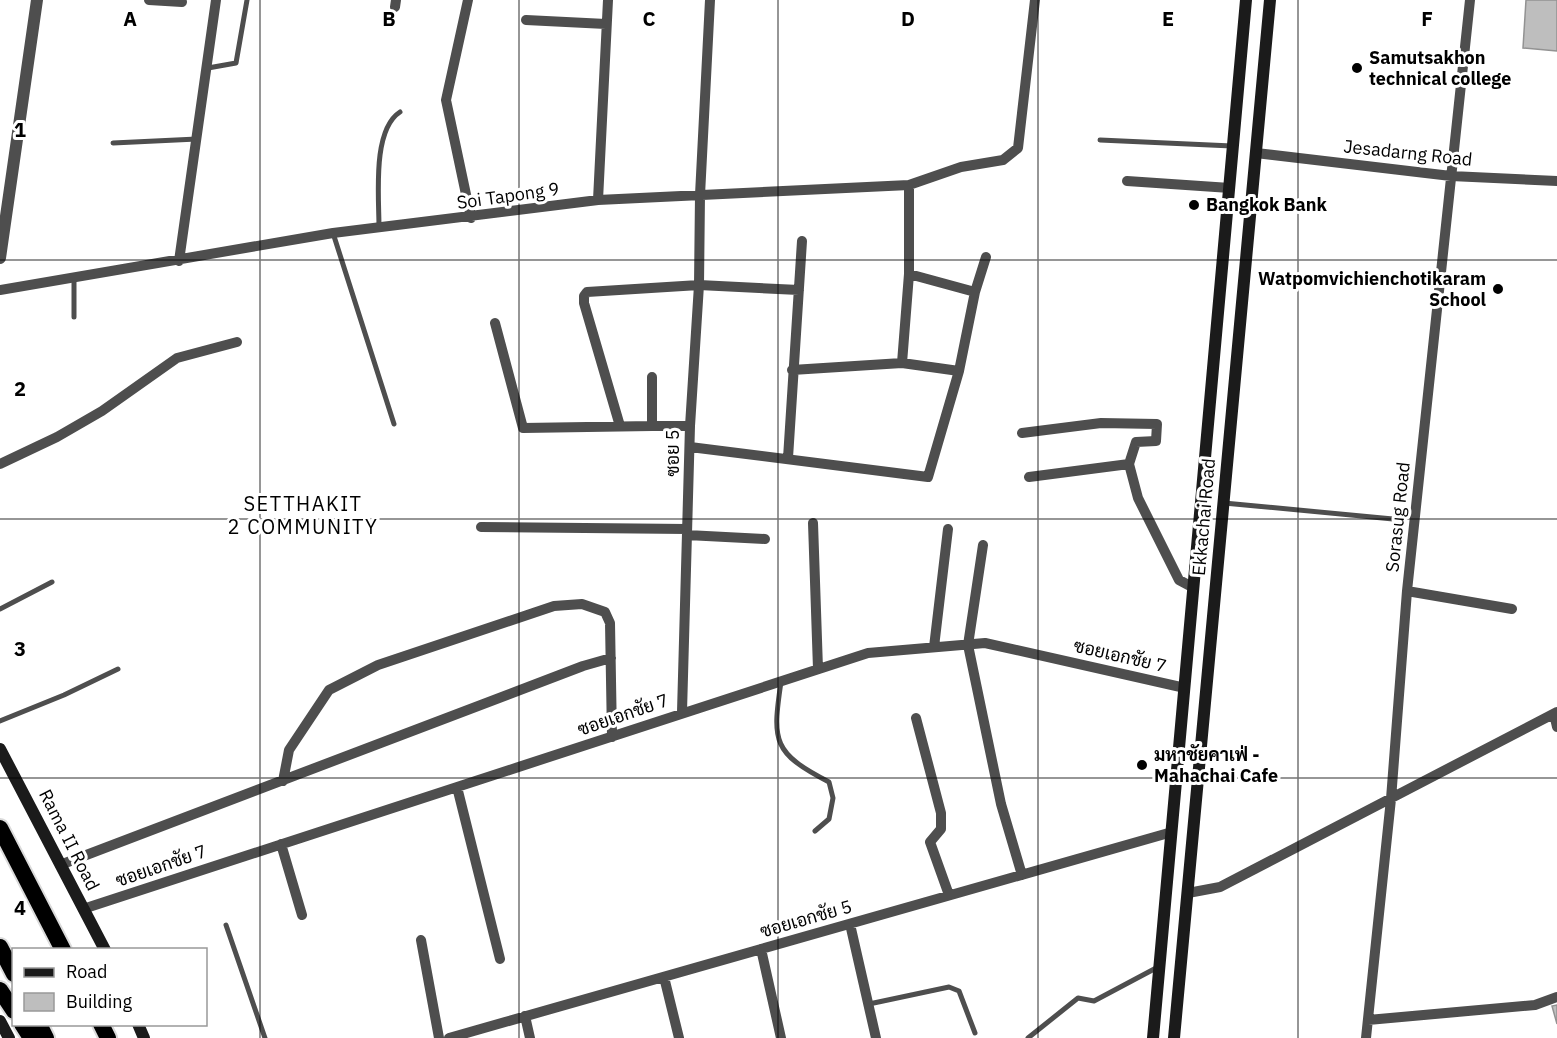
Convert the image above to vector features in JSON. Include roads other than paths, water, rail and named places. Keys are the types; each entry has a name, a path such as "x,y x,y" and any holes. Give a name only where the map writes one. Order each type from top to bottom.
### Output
{"highway":[{"path":"0,828 62,948"},
{"path":"0,947 12,970"},
{"path":"0,990 12,1008"}],"main road":[{"name":"Ekkachai Road","path":"1153,1038 1246,0"},
{"name":"Ekkachai Road","path":"1174,1038 1270,0"},
{"name":"Rama II Road","path":"0,749 104,948"},
{"path":"0,1021 9,1038"}],"street":[{"path":"0,258 37,0"},
{"path":"149,0 182,3"},
{"path":"178,261 208,68 216,0"},
{"path":"468,0 446,100 471,218"},
{"path":"598,200 608,0"},
{"name":"ซอย 5","path":"682,712 690,426 699,285 700,195 710,0"},
{"name":"Soi Tapong 9","path":"0,290 333,233 471,218 598,200 909,185 961,167 1003,160 1018,148 1035,0"},
{"name":"Sorasug Road","path":"1366,1038 1391,799 1407,591 1470,0"},
{"path":"526,20 606,24"},
{"name":"Jesadarng Road","path":"1256,153 1451,176 1557,181"},
{"path":"1127,181 1230,188"},
{"path":"902,363 909,274 909,185"},
{"path":"788,458 802,241"},
{"path":"690,447 928,477 959,371 975,292 986,257"},
{"path":"909,274 975,292"},
{"path":"620,426 584,296 587,292 699,285 800,290"},
{"path":"495,323 523,428 690,426"},
{"path":"0,464 102,411 177,358 237,342"},
{"path":"792,370 902,363 959,371"},
{"path":"652,377 652,426"},
{"path":"1022,433 1101,423 1157,424 1156,441 1136,442 1129,464 1138,498 1179,580 1194,588"},
{"path":"1029,477 1129,464"},
{"path":"813,523 818,669"},
{"path":"481,527 687,532 765,539"},
{"path":"934,647 948,529"},
{"path":"983,545 968,645 1001,804 1022,875"},
{"path":"1407,591 1512,609"},
{"path":"283,781 289,750 329,690 378,665 554,606 582,604 605,612 610,622 612,737"},
{"name":"ซอยเอกชัย 7","path":"83,909 868,653 985,643 1185,688"},
{"path":"60,865 582,666 610,658"},
{"path":"1188,893 1220,887 1556,713 1557,727"},
{"path":"916,718 941,813 941,829 930,842 949,895"},
{"path":"457,787 500,959"},
{"name":"ซอยเอกชัย 5","path":"449,1038 1172,832"},
{"path":"281,844 302,915"},
{"path":"850,924 876,1038"},
{"path":"421,940 439,1038"},
{"path":"761,949 781,1038"},
{"path":"664,977 679,1038"},
{"path":"1368,1020 1535,1005 1557,997"},
{"path":"525,1016 530,1038"}],"lane":[{"path":"208,68 236,63 247,0"},
{"path":"379,228 381,146 391,117 400,112"},
{"path":"113,142 197,139"},
{"path":"1100,140 1234,147"},
{"path":"333,233 394,424"},
{"path":"74,277 74,317"},
{"path":"1224,503 1393,519"},
{"path":"0,609 52,582"},
{"path":"0,721 64,695 118,669"},
{"path":"781,680 776,736 785,754 829,782 833,798 829,819 815,831"},
{"path":"226,925 266,1038"},
{"path":"1028,1038 1078,998 1094,1001 1159,966"},
{"path":"869,1004 949,987 959,991 975,1033"}],"place":[{"name":"Samutsakhon technical college","path":"1357,68"},
{"name":"Bangkok Bank","path":"1194,205"},
{"name":"Watpomvichienchotikaram School","path":"1498,289"},
{"name":"มหาชัยคาเฟ่ - Mahachai Cafe","path":"1142,765"}],"district":[{"name":"SETTHAKIT 2 COMMUNITY","path":"303,516"}]}
